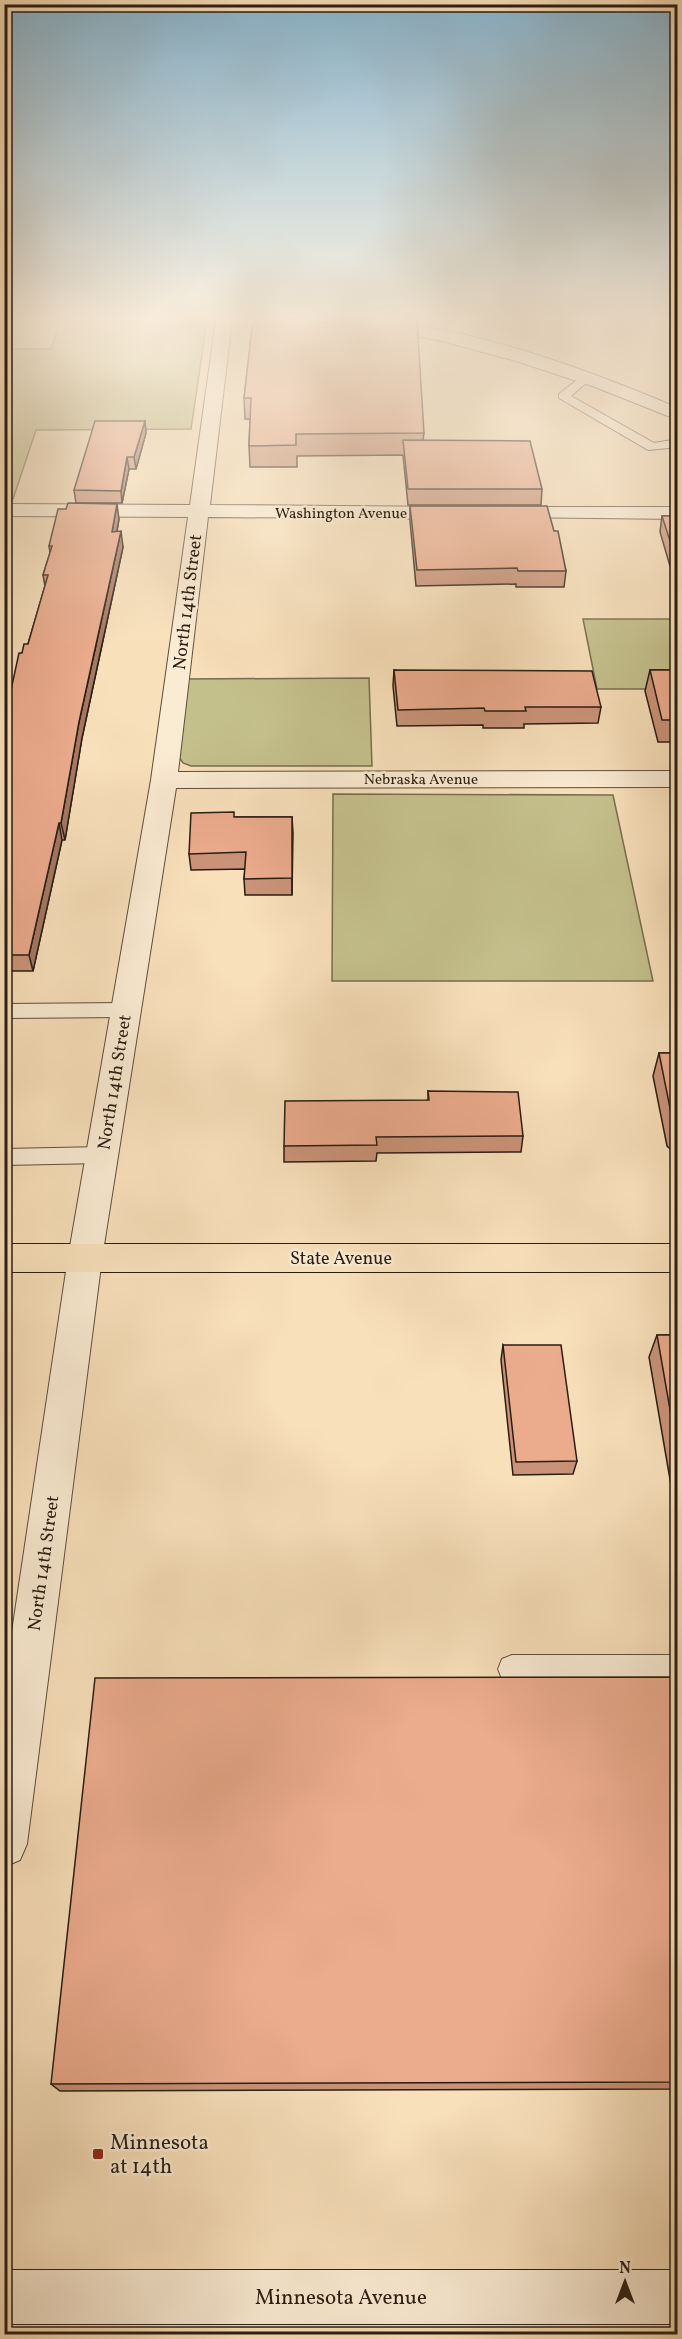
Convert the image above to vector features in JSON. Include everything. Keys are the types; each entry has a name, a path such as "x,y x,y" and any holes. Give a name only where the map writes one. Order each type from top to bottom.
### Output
{"main road":[{"name":"State Avenue","path":"4,1258 678,1258"}],"street":[{"name":"North 14th Street","path":"4,1844 17,1664 164,780 210,429"},
{"name":"Washington Avenue","path":"4,510 233,513 678,513"},
{"name":"Nebraska Avenue","path":"164,780 678,779"},
{"name":"Minnesota Avenue","path":"4,2297 678,2297"}],"lane":[{"path":"621,429 652,447 678,443"},
{"path":"4,1011 126,1010"},
{"path":"4,1157 102,1155"},
{"path":"512,1669 678,1669"}],"shaded area":[{"path":"5,429 167,429 36,430 13,499 5,499"},
{"path":"583,619 677,619 677,689 597,689"},
{"path":"369,678 372,766 191,766 183,763 178,756 187,679"},
{"path":"333,794 613,795 653,981 332,981"}],"building":[{"path":"93,429 143,429 134,457 127,457 121,491 74,490"},
{"path":"250,429 424,429 424,433 296,434 296,445 249,446"},
{"path":"403,440 530,441 542,489 408,489"},
{"path":"68,503 117,504 112,532 121,531 79,722 61,823 59,823 29,955 4,955 4,722 19,653 22,653 24,644 28,644 48,575 43,575 52,546 49,546 58,509 66,509"},
{"path":"410,506 547,506 554,531 558,531 566,571 518,571 517,568 417,570"},
{"path":"662,516 678,516 678,550 673,550"},
{"path":"394,670 592,671 601,707 525,707 526,711 485,711 484,708 398,710"},
{"path":"650,670 678,670 678,720 662,720"},
{"path":"234,812 234,817 292,817 292,878 244,879 246,852 189,854 191,813"},
{"path":"659,1053 678,1053 678,1127 673,1123"},
{"path":"428,1091 518,1092 523,1136 376,1137 377,1145 284,1146 285,1101 429,1100"},
{"path":"657,1335 678,1335 678,1455"},
{"path":"503,1345 561,1345 577,1461 516,1462"},
{"path":"678,1677 678,2082 51,2084 95,1678"}],"place":[{"name":"Minnesota at 14th","path":"98,2154"}]}
